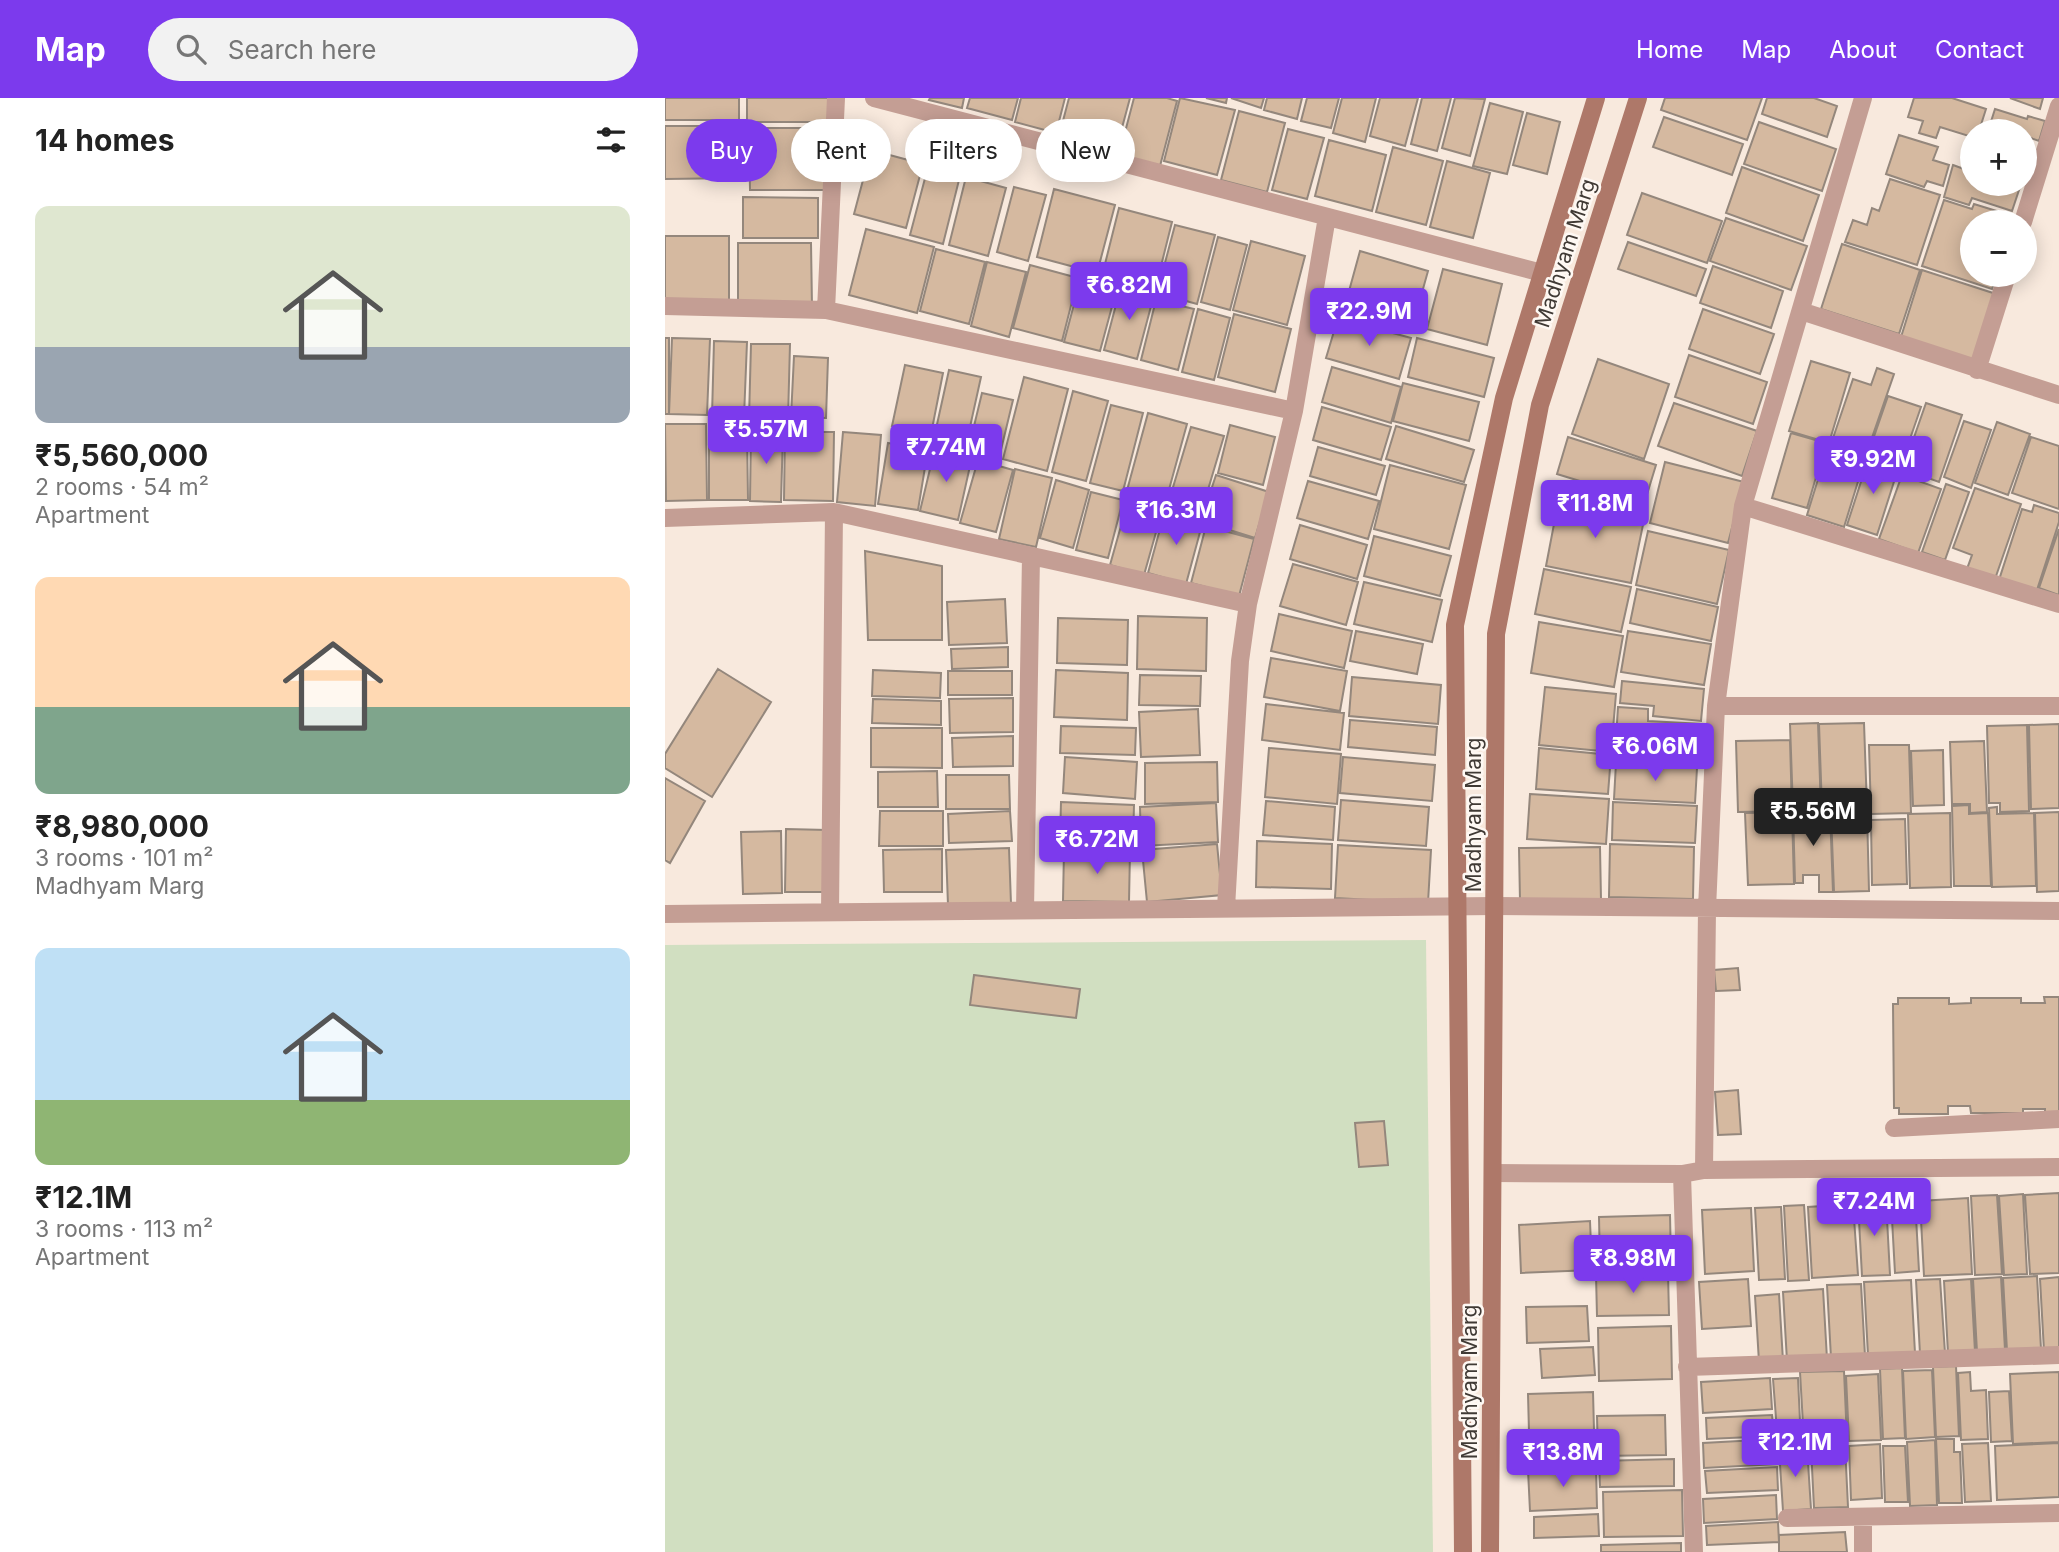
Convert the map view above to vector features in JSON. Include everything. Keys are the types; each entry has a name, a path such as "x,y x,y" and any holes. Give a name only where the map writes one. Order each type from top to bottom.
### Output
{"street":[{"path":"826,310 836,98"},
{"path":"874,98 1542,274"},
{"name":"Madhyam Marg","path":"1463,1552 1455,625 1504,398 1596,98"},
{"name":"Madhyam Marg","path":"1490,1552 1496,634 1540,405 1638,98"},
{"path":"1704,1170 1707,909 1716,706 1743,506 1863,98"},
{"path":"2027,210 2055,132 2059,106"},
{"path":"1226,908 1240,661 1248,604 1294,411 1327,217"},
{"path":"1977,369 2003,287"},
{"path":"665,306 826,310 1294,411"},
{"path":"1801,312 2059,395"},
{"path":"1743,506 2059,604"},
{"path":"665,517 834,512 1248,604"},
{"path":"830,912 834,512"},
{"path":"1025,910 1031,556"},
{"path":"1716,706 2059,706"},
{"path":"665,914 1456,906 2059,911"},
{"path":"1894,1128 2059,1119"},
{"path":"1493,1173 1682,1174 1704,1170 2059,1167"},
{"path":"1682,1174 1694,1552"},
{"path":"1687,1367 2059,1355"},
{"path":"1787,1518 2059,1513"},
{"path":"1863,1517 1863,1552"}],"green space":[{"path":"1426,940 1433,1552 665,1552 665,945"}],"building":[{"path":"665,98 739,98 739,119 665,120"},
{"path":"747,98 829,98 829,119 791,119 791,122 777,122 777,119 747,119"},
{"path":"964,98 962,108 929,100"},
{"path":"970,98 1018,98 1012,119 967,108"},
{"path":"1021,98 1065,98 1060,119 1036,119 1036,128 1022,124 1022,119 1016,119"},
{"path":"1069,98 1130,98 1124,119 1063,119"},
{"path":"1134,98 1167,98 1177,101 1160,166 1135,159 1135,119 1128,119"},
{"path":"1180,98 1235,110 1217,175 1164,161"},
{"path":"1206,98 1227,98 1226,103"},
{"path":"1231,98 1264,98 1261,108"},
{"path":"1267,98 1302,98 1297,119 1264,110"},
{"path":"1307,98 1339,98 1331,128 1301,121"},
{"path":"1342,98 1376,98 1365,142 1333,133"},
{"path":"1380,98 1418,98 1405,146 1370,136"},
{"path":"1422,98 1451,98 1437,151 1411,144"},
{"path":"1455,98 1485,99 1470,156 1442,148"},
{"path":"1665,98 1762,98 1747,140 1661,110"},
{"path":"1767,98 1814,98 1837,106 1827,137 1762,114"},
{"path":"1914,98 1952,98 1986,109 1983,119 1960,119 1960,133 1940,127 1936,138 1919,133 1923,121 1908,117"},
{"path":"2010,98 2043,98 2040,109"},
{"path":"1490,103 1523,112 1507,174 1473,166"},
{"path":"1995,109 2027,119 1992,119"},
{"path":"1239,111 1285,123 1267,192 1221,180"},
{"path":"1527,113 1560,122 1547,174 1513,165"},
{"path":"2028,116 2045,121 2039,141 2037,119 2027,119"},
{"path":"1664,117 1743,144 1732,175 1653,147"},
{"path":"1759,122 1836,149 1822,191 1744,164"},
{"path":"665,126 686,126 686,179 665,179"},
{"path":"777,128 791,128 791,182 826,182 826,190 750,190 750,182 777,182"},
{"path":"1288,129 1324,138 1307,199 1272,190"},
{"path":"1899,135 1938,147 1933,160 1949,165 1943,186 1927,181 1924,187 1886,174"},
{"path":"1329,140 1386,155 1372,211 1315,196"},
{"path":"1393,147 1443,161 1426,225 1376,212"},
{"path":"891,155 905,159 905,182 918,182 906,228 854,214 862,182 891,182"},
{"path":"1447,161 1490,173 1473,238 1430,227"},
{"path":"1953,165 1960,168 1960,196 2017,196 2012,210 1972,198 1969,205 1944,197"},
{"path":"1742,167 1819,195 1803,241 1726,213"},
{"path":"1890,179 1940,195 1917,265 1845,242 1853,220 1867,225 1872,208 1879,211"},
{"path":"924,182 958,182 943,244 910,235"},
{"path":"965,182 984,182 1006,188 988,256 949,245"},
{"path":"1014,187 1046,195 1028,261 997,252"},
{"path":"1054,189 1115,205 1097,273 1037,257"},
{"path":"1642,193 1722,221 1707,263 1627,235"},
{"path":"743,197 818,198 818,238 743,238"},
{"path":"1944,200 1972,209 1974,204 1993,210 1960,210 1960,278 1922,266"},
{"path":"1119,208 1172,222 1155,290 1102,276"},
{"path":"1726,218 1807,246 1791,290 1710,261"},
{"path":"1175,225 1215,235 1197,304 1157,293"},
{"path":"866,229 934,247 917,313 849,295"},
{"path":"665,236 729,236 729,302 665,302"},
{"path":"1218,237 1247,245 1230,310 1201,302"},
{"path":"1251,241 1305,256 1287,325 1233,310"},
{"path":"1628,242 1706,269 1696,296 1618,269"},
{"path":"738,243 811,243 812,307 738,307"},
{"path":"1842,244 1920,270 1899,334 1821,309"},
{"path":"936,249 985,262 969,324 920,311"},
{"path":"1360,251 1428,271 1411,332 1343,313"},
{"path":"987,262 1026,272 1009,337 971,326"},
{"path":"1030,265 1078,278 1062,341 1013,328"},
{"path":"1713,266 1783,291 1771,328 1700,303"},
{"path":"1443,269 1502,284 1487,345 1427,329"},
{"path":"1922,270 1960,282 1960,287 1974,287 1996,294 1974,360 1901,337"},
{"path":"1081,278 1117,288 1100,351 1064,342"},
{"path":"1121,286 1154,295 1137,359 1104,350"},
{"path":"1156,300 1194,309 1178,370 1141,360"},
{"path":"1198,309 1230,318 1214,380 1182,372"},
{"path":"1703,309 1774,334 1760,374 1689,349"},
{"path":"1234,314 1291,329 1275,392 1218,377"},
{"path":"1338,318 1411,338 1399,379 1326,358"},
{"path":"665,338 669,338 669,414 665,414"},
{"path":"672,338 710,339 707,415 669,414"},
{"path":"1417,338 1494,358 1484,397 1408,377"},
{"path":"714,341 747,342 744,417 712,416"},
{"path":"751,344 790,344 788,419 749,419"},
{"path":"1689,355 1767,382 1753,424 1675,397"},
{"path":"794,356 828,358 826,418 791,417"},
{"path":"1598,359 1669,384 1644,459 1572,434"},
{"path":"1811,361 1850,373 1829,443 1789,431"},
{"path":"905,365 943,373 931,434 892,426"},
{"path":"1332,367 1401,387 1391,423 1322,402"},
{"path":"1877,368 1894,374 1867,452 1832,441 1853,379 1871,385"},
{"path":"949,370 981,377 966,445 934,438"},
{"path":"1024,377 1068,389 1047,471 1003,459"},
{"path":"1403,383 1479,402 1469,441 1393,421"},
{"path":"1073,391 1108,401 1086,481 1052,472"},
{"path":"982,393 1013,400 999,458 968,451"},
{"path":"1888,396 1921,407 1902,462 1869,451"},
{"path":"1674,403 1757,431 1742,476 1658,446"},
{"path":"1926,403 1962,415 1939,482 1903,469"},
{"path":"1111,405 1143,413 1123,491 1090,483"},
{"path":"1322,407 1391,427 1381,460 1313,440"},
{"path":"1148,413 1187,424 1165,504 1126,494"},
{"path":"1964,421 1991,430 1971,488 1944,477"},
{"path":"1997,422 2030,434 2008,495 1975,483"},
{"path":"665,424 706,424 707,500 666,501"},
{"path":"1230,425 1275,437 1263,485 1218,473"},
{"path":"1396,426 1474,450 1464,482 1386,459"},
{"path":"1191,427 1224,436 1201,513 1168,504"},
{"path":"709,431 747,431 748,500 709,500"},
{"path":"751,431 783,432 781,502 750,501"},
{"path":"785,432 834,432 833,501 784,500"},
{"path":"843,432 881,435 875,506 837,502"},
{"path":"1791,433 1826,443 1807,508 1772,498"},
{"path":"1568,437 1656,465 1645,501 1557,474"},
{"path":"2031,437 2059,446 2059,509 2012,493"},
{"path":"888,443 928,449 918,510 878,504"},
{"path":"1318,447 1385,466 1376,495 1310,476"},
{"path":"1828,447 1865,459 1844,527 1807,515"},
{"path":"935,448 972,457 958,520 920,511"},
{"path":"1869,457 1899,466 1877,535 1847,525"},
{"path":"978,460 1013,470 996,532 960,523"},
{"path":"1665,462 1744,482 1728,543 1650,523"},
{"path":"1390,465 1466,485 1449,549 1374,529"},
{"path":"1015,469 1052,478 1036,547 999,539"},
{"path":"1216,475 1269,492 1255,538 1201,521"},
{"path":"1902,475 1941,489 1918,553 1879,539"},
{"path":"1056,480 1089,490 1073,548 1040,538"},
{"path":"1308,481 1379,501 1368,539 1297,518"},
{"path":"1946,484 1969,492 1945,560 1922,552"},
{"path":"1975,488 2021,504 1995,579 1967,569 1972,555 1953,548"},
{"path":"1091,492 1123,500 1108,558 1076,550"},
{"path":"1559,498 1645,515 1631,583 1546,566"},
{"path":"1128,501 1162,511 1144,575 1110,565"},
{"path":"2034,505 2059,513 2059,522 2036,593 1999,580 2022,509 2032,512"},
{"path":"1165,511 1203,521 1186,584 1148,573"},
{"path":"1300,525 1367,545 1357,579 1290,559"},
{"path":"1206,526 1254,539 1239,596 1191,583"},
{"path":"2059,529 2059,595 2039,588"},
{"path":"1648,531 1729,550 1717,604 1636,585"},
{"path":"1374,536 1451,556 1440,596 1364,576"},
{"path":"865,551 942,566 942,640 868,640"},
{"path":"1293,564 1358,582 1346,625 1280,606"},
{"path":"1544,569 1631,587 1621,632 1535,614"},
{"path":"1364,582 1442,600 1432,642 1354,624"},
{"path":"1637,589 1718,607 1711,641 1630,623"},
{"path":"1005,599 1007,643 949,645 947,602"},
{"path":"1279,614 1352,631 1344,668 1271,651"},
{"path":"1138,616 1207,618 1206,671 1137,669"},
{"path":"1058,618 1128,620 1127,665 1057,663"},
{"path":"1539,622 1623,636 1614,687 1531,673"},
{"path":"1356,631 1423,644 1417,674 1350,661"},
{"path":"1628,631 1711,644 1704,685 1621,672"},
{"path":"1008,647 1008,667 952,669 951,649"},
{"path":"1271,658 1347,671 1340,711 1264,697"},
{"path":"718,669 771,702 712,797 665,768 665,754"},
{"path":"873,670 941,673 940,698 872,696"},
{"path":"1056,670 1128,673 1127,720 1054,717"},
{"path":"948,671 1012,671 1012,695 948,695"},
{"path":"1140,675 1201,676 1200,706 1139,705"},
{"path":"1352,677 1441,685 1438,724 1349,716"},
{"path":"1622,681 1704,689 1701,721 1653,716 1654,706 1620,703"},
{"path":"1545,687 1616,694 1611,752 1539,745"},
{"path":"1013,698 1013,732 950,733 949,699"},
{"path":"873,699 941,701 941,725 872,723"},
{"path":"1266,704 1344,713 1340,750 1262,740"},
{"path":"1618,707 1648,709 1648,721 1703,724 1701,760 1615,754"},
{"path":"1198,709 1200,755 1141,757 1139,712"},
{"path":"1350,720 1437,727 1435,755 1348,747"},
{"path":"1818,723 1821,810 1793,810 1790,724"},
{"path":"1864,723 1867,808 1822,809 1819,724"},
{"path":"2059,724 2059,808 2031,809 2029,725"},
{"path":"2027,725 2029,811 2000,812 2000,803 1989,803 1987,726"},
{"path":"1061,726 1136,728 1135,755 1060,753"},
{"path":"871,728 942,728 942,768 871,767"},
{"path":"1013,736 1013,766 953,767 952,738"},
{"path":"1790,740 1792,811 1738,812 1736,741"},
{"path":"1984,741 1987,812 1970,813 1970,804 1952,804 1950,742"},
{"path":"1869,745 1909,745 1911,813 1871,814"},
{"path":"1269,748 1341,754 1337,804 1265,797"},
{"path":"1539,748 1611,755 1608,794 1536,789"},
{"path":"1943,750 1944,805 1913,806 1911,751"},
{"path":"1065,757 1137,762 1135,799 1063,793"},
{"path":"1343,757 1435,765 1432,801 1340,793"},
{"path":"1217,762 1218,802 1145,804 1145,763"},
{"path":"1616,763 1697,768 1695,803 1614,799"},
{"path":"937,771 938,807 878,807 878,772"},
{"path":"946,775 1009,775 1010,809 946,809"},
{"path":"665,778 705,801 670,863 665,860"},
{"path":"1530,794 1609,799 1606,844 1527,839"},
{"path":"1341,800 1429,807 1426,846 1338,840"},
{"path":"1266,801 1335,807 1333,840 1263,835"},
{"path":"1061,802 1134,805 1133,843 1060,840"},
{"path":"1613,802 1697,806 1695,843 1612,840"},
{"path":"1216,803 1218,842 1141,846 1140,807"},
{"path":"1969,805 1969,814 1988,813 1991,886 1954,886 1952,806"},
{"path":"1997,807 1997,814 2034,813 2036,886 1992,887 1989,808"},
{"path":"880,811 943,811 943,846 879,846"},
{"path":"1010,811 1012,841 949,843 948,814"},
{"path":"1830,811 1833,892 1819,892 1819,875 1803,875 1803,883 1795,883 1793,812"},
{"path":"1792,812 1794,884 1748,885 1745,813"},
{"path":"1867,812 1869,891 1834,892 1831,813"},
{"path":"2059,812 2059,891 2037,892 2035,813"},
{"path":"1950,813 1951,887 1910,888 1908,814"},
{"path":"1905,819 1907,884 1872,885 1871,820"},
{"path":"786,829 827,830 826,892 785,892"},
{"path":"781,831 782,893 743,894 741,832"},
{"path":"1257,841 1332,844 1331,889 1256,887"},
{"path":"1217,844 1222,895 1147,902 1142,850"},
{"path":"1610,844 1694,847 1693,899 1609,897"},
{"path":"1338,845 1431,850 1428,903 1335,898"},
{"path":"1600,847 1601,900 1520,901 1519,848"},
{"path":"1009,848 1011,904 948,905 946,850"},
{"path":"942,849 942,892 884,892 883,850"},
{"path":"1064,850 1130,851 1129,902 1063,901"},
{"path":"1738,968 1740,990 1716,991 1714,970"},
{"path":"974,975 1080,989 1076,1018 970,1005"},
{"path":"2044,997 2059,997 2059,1113 2045,1113 2045,1109 2023,1109 2023,1113 1971,1113 1970,1106 1948,1106 1948,1114 1899,1114 1899,1108 1894,1108 1893,1004 1898,1004 1898,998 1949,998 1949,1004 1971,1003 1971,998 2021,998 2021,1003 2045,1003"},
{"path":"1738,1090 1741,1134 1718,1135 1715,1092"},
{"path":"1384,1121 1388,1165 1359,1167 1355,1123"},
{"path":"2059,1193 2059,1273 2030,1274 2025,1195"},
{"path":"2023,1194 2027,1274 2004,1275 1999,1196"},
{"path":"1997,1195 2002,1274 1975,1275 1971,1196"},
{"path":"1968,1198 1972,1274 1924,1276 1920,1201"},
{"path":"1915,1199 1919,1271 1895,1273 1891,1201"},
{"path":"1886,1200 1890,1275 1862,1276 1858,1202"},
{"path":"1853,1204 1858,1275 1812,1278 1808,1207"},
{"path":"1804,1205 1809,1280 1788,1281 1784,1206"},
{"path":"1781,1207 1785,1279 1759,1280 1755,1208"},
{"path":"1751,1208 1754,1271 1705,1274 1702,1210"},
{"path":"1670,1215 1671,1262 1600,1264 1599,1217"},
{"path":"1590,1221 1592,1270 1521,1273 1519,1225"},
{"path":"1668,1273 1669,1315 1597,1316 1596,1275"},
{"path":"2037,1276 2041,1349 2007,1351 2003,1278"},
{"path":"2001,1277 2005,1350 1977,1352 1973,1279"},
{"path":"2059,1277 2059,1350 2044,1351 2040,1279"},
{"path":"1748,1279 1751,1326 1702,1329 1699,1282"},
{"path":"1940,1279 1945,1353 1920,1354 1916,1280"},
{"path":"1971,1279 1975,1352 1948,1353 1944,1281"},
{"path":"1911,1280 1915,1353 1868,1355 1864,1282"},
{"path":"1861,1284 1865,1356 1831,1358 1827,1285"},
{"path":"1823,1289 1827,1359 1787,1361 1783,1292"},
{"path":"1779,1294 1783,1361 1759,1362 1755,1296"},
{"path":"1587,1306 1589,1341 1527,1343 1526,1307"},
{"path":"1671,1326 1672,1379 1599,1381 1598,1328"},
{"path":"1593,1347 1595,1375 1542,1378 1540,1349"},
{"path":"1956,1366 1959,1436 1936,1437 1933,1367"},
{"path":"1902,1368 1905,1438 1883,1439 1880,1369"},
{"path":"1932,1370 1935,1437 1906,1439 1903,1371"},
{"path":"1844,1371 1847,1440 1804,1442 1800,1372"},
{"path":"1970,1372 1971,1391 1986,1390 1988,1439 1961,1440 1958,1373"},
{"path":"2059,1372 2059,1442 2013,1444 2010,1374"},
{"path":"1878,1374 1881,1440 1849,1441 1846,1376"},
{"path":"1770,1378 1772,1409 1703,1413 1701,1382"},
{"path":"1798,1378 1801,1443 1778,1444 1773,1379"},
{"path":"2009,1391 2012,1441 1991,1442 1989,1392"},
{"path":"1593,1392 1594,1430 1529,1432 1528,1394"},
{"path":"1665,1415 1666,1455 1598,1456 1597,1416"},
{"path":"1772,1415 1774,1436 1707,1439 1706,1418"},
{"path":"1592,1433 1593,1456 1532,1460 1531,1436"},
{"path":"1776,1439 1777,1464 1704,1468 1703,1443"},
{"path":"1936,1439 1954,1439 1954,1452 1960,1452 1962,1503 1939,1503"},
{"path":"1935,1440 1937,1505 1910,1506 1907,1442"},
{"path":"1988,1443 1991,1501 1965,1502 1962,1444"},
{"path":"2059,1443 2059,1497 1997,1500 1995,1446"},
{"path":"1880,1444 1882,1498 1851,1500 1849,1446"},
{"path":"1845,1445 1848,1507 1814,1508 1811,1447"},
{"path":"1883,1446 1905,1446 1908,1502 1885,1502"},
{"path":"1807,1447 1811,1509 1783,1511 1779,1449"},
{"path":"1674,1459 1674,1486 1600,1487 1599,1461"},
{"path":"1777,1467 1778,1490 1707,1493 1705,1471"},
{"path":"1596,1468 1597,1508 1530,1511 1528,1470"},
{"path":"1682,1490 1683,1536 1604,1537 1603,1492"},
{"path":"1776,1495 1777,1519 1704,1523 1703,1499"},
{"path":"1598,1514 1599,1536 1534,1538 1534,1517"},
{"path":"1778,1522 1779,1542 1707,1545 1706,1526"},
{"path":"1845,1532 1847,1552 1779,1552 1779,1535"},
{"path":"1681,1543 1681,1552 1601,1552 1601,1545"}]}
